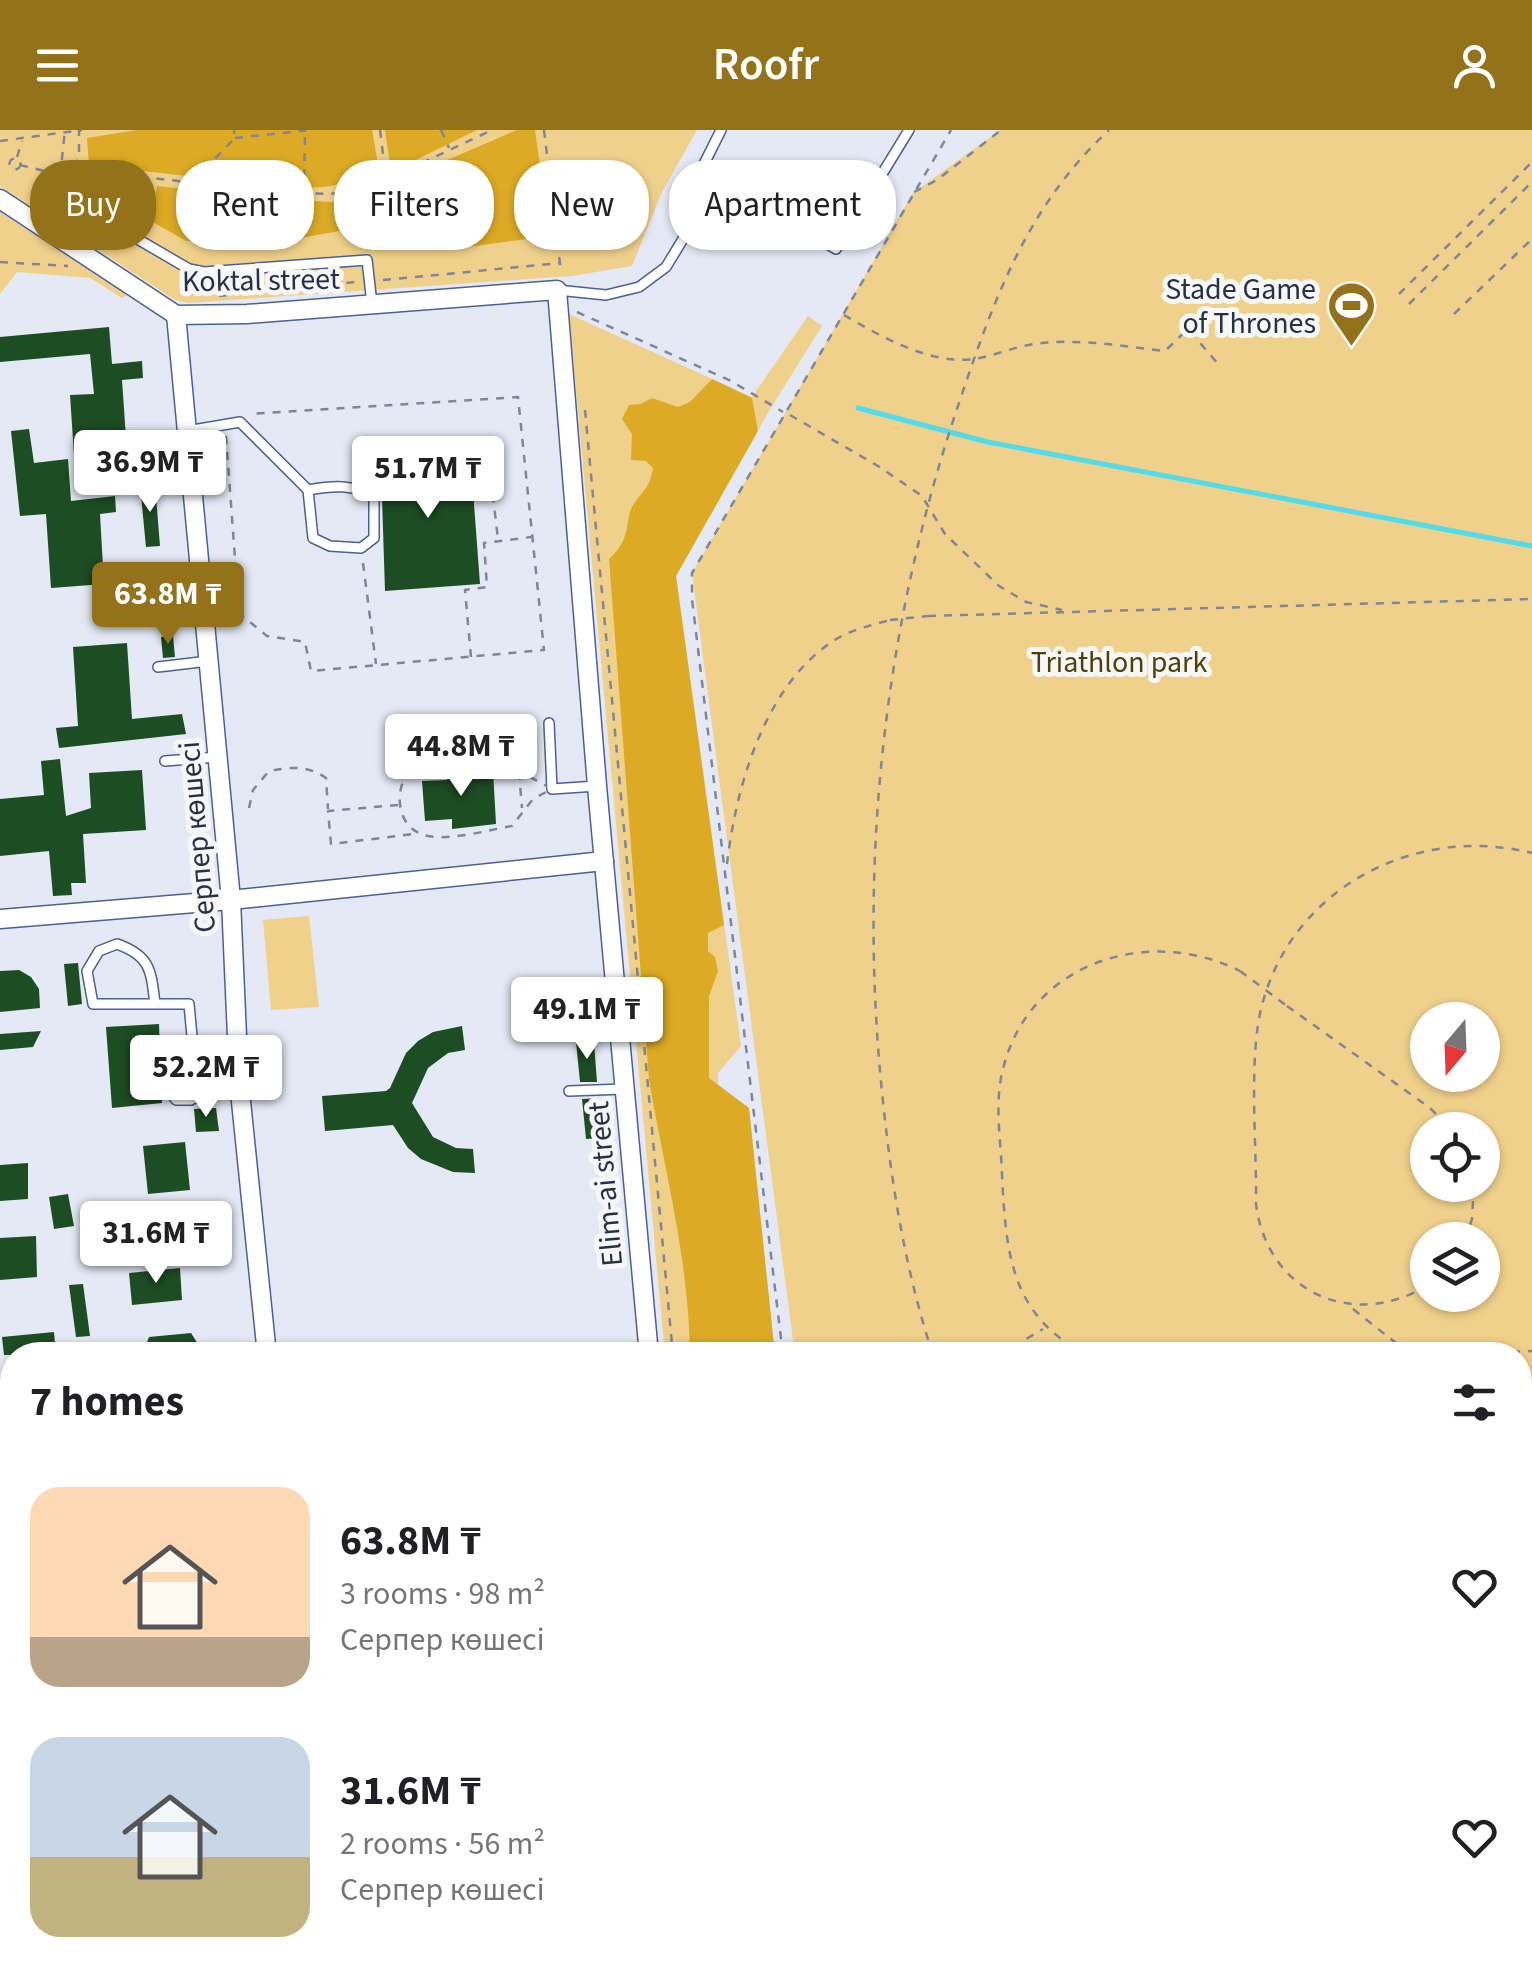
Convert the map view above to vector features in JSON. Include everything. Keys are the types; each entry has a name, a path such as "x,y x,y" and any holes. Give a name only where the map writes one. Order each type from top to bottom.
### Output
{"street":[{"name":"Koktal street","path":"0,198 30,219"},
{"name":"Koktal street","path":"76,250 176,315 247,314 557,290"},
{"name":"Elim-ai street","path":"557,290 648,1342"},
{"name":"Серпер көшесі","path":"176,315 232,900 239,1082 266,1342"},
{"path":"0,919 232,900 604,861"}],"lane":[{"path":"706,160 721,130"},
{"path":"891,160 909,130"},
{"path":"152,250 189,269 204,272 367,260 372,304"},
{"path":"557,290 606,295 639,287 666,267 676,250"},
{"path":"187,431 240,422 308,490 313,538 330,546 360,548 374,538 374,498 363,489 331,486 308,490"},
{"path":"158,667 209,661"},
{"path":"549,722 552,789 597,786"},
{"path":"165,761 218,757"},
{"path":"155,1004 148,964 133,950 118,944 99,951 87,970 93,1004 155,1004 190,1004 195,1069"},
{"path":"176,1069 195,1069 203,1084 201,1094 191,1100 176,1100 170,1092 176,1069"},
{"path":"203,1084 239,1082"},
{"path":"569,1091 624,1090"}],"path":[{"path":"11,130 13,140"},
{"path":"34,130 35,136"},
{"path":"0,141 80,130 78,160"},
{"path":"234,130 236,138"},
{"path":"380,130 384,160"},
{"path":"442,130 450,150"},
{"path":"429,160 492,130"},
{"path":"544,130 561,263 557,290"},
{"path":"782,1342 692,599 692,573 951,130"},
{"path":"913,193 937,180 1001,130"},
{"path":"929,1342 907,1262 890,1169 877,1050 872,965 875,824 888,699 896,646 928,510 974,359 1032,223 1056,187 1109,130"},
{"path":"63,160 65,131"},
{"path":"214,160 236,138 307,131 306,160"},
{"path":"20,165 17,159 23,138"},
{"path":"17,159 10,160 10,165 16,169 20,165"},
{"path":"1399,294 1532,162"},
{"path":"20,165 30,167"},
{"path":"1409,304 1532,182"},
{"path":"1454,314 1532,238"},
{"path":"278,250 281,266"},
{"path":"0,262 78,267"},
{"path":"370,281 561,263"},
{"path":"576,311 731,381 878,466 922,496 946,534 999,586 1026,602 1074,612"},
{"path":"842,314 932,356 974,359 1034,344 1080,342 1164,351 1188,329 1219,365"},
{"path":"225,425 239,613 267,636 305,642 312,671 544,650 518,397 246,414 240,422"},
{"path":"585,404 672,1342"},
{"path":"489,463 498,541"},
{"path":"471,656 465,590 487,588 484,542 532,537"},
{"path":"360,548 376,666"},
{"path":"726,870 742,790 783,692 810,661 838,639 863,627 928,616 1532,599"},
{"path":"417,833 403,818 398,797 420,762 474,751 498,754 518,771 552,789"},
{"path":"248,808 254,790 269,771 314,769 326,778 331,844 417,833 439,838 512,826 533,799 552,789"},
{"path":"518,771 522,810"},
{"path":"328,810 400,805"},
{"path":"1410,1295 1367,1305 1340,1303 1304,1288 1290,1277 1268,1248 1256,1204 1256,1066 1262,1005 1288,942 1308,917 1351,880 1396,858 1424,852 1481,847 1532,852"},
{"path":"1068,1342 1052,1331 1025,1300 1010,1264 998,1115 1003,1069 1015,1038 1050,991 1095,962 1148,949 1193,953 1217,960 1240,971 1434,1112"},
{"path":"1353,1309 1395,1342"},
{"path":"1021,1342 1042,1329"}],"green space":[{"path":"0,130 697,130 680,160 669,160 669,180 649,224 649,160 514,160 514,250 638,250 632,266 572,276 188,303 175,300 98,250 156,250 156,160 30,160 30,206 0,186"},
{"name":"Triathlon park","path":"1000,130 1532,130 1532,1342 793,1342 692,573 880,250 896,250 896,222 913,193"},
{"path":"0,211 30,231 30,250 59,250 127,295 122,298 90,278 17,272 0,294"},
{"path":"569,314 752,397 808,316 822,326 676,576 741,1046 718,1073 718,1085 749,1108 774,1342 664,1342"},
{"path":"309,916 319,1007 271,1010 263,920"}],"shaded area":[{"path":"137,130 372,130 377,160 334,160 334,185 314,187 314,160 176,160 176,175 156,173 156,160 89,160 87,138"},
{"path":"385,130 477,130 416,160 389,160"},
{"path":"517,130 535,130 539,160 514,160 514,241 494,243 494,160 447,160"},
{"path":"157,186 176,188 176,235 156,224"},
{"path":"314,201 334,202 334,232 314,236"},
{"path":"712,379 752,398 758,431 676,576 724,925 708,933 708,951 715,957 718,971 709,996 709,1078 749,1108 774,1342 690,1342 681,1251 649,1080 609,559 622,543 631,508 649,483 653,468 646,461 631,460 632,434 622,419 629,405 652,398 678,407 690,402"}],"building":[{"path":"109,327 112,364 142,361 143,378 122,380 127,452 74,455 70,395 94,394 90,354 0,362 0,337"},
{"path":"29,429 34,463 68,459 71,501 115,496 116,512 100,514 104,584 51,588 46,514 20,516 11,431"},
{"path":"470,451 480,584 385,591 382,498 377,491 375,459"},
{"path":"155,484 160,546 146,547 140,485"},
{"path":"160,579 162,596 125,600 123,582"},
{"path":"173,636 175,657 163,658 161,637"},
{"path":"127,643 132,719 182,714 186,734 59,748 56,728 78,726 73,647"},
{"path":"60,759 66,816 91,808 89,773 142,770 146,830 83,834 86,883 71,883 72,895 53,896 49,851 0,856 0,799 44,795 41,761"},
{"path":"493,770 496,824 452,829 452,819 425,821 422,781 447,780 447,773"},
{"path":"78,963 82,1004 68,1006 64,964"},
{"path":"19,970 31,977 39,989 40,1008 0,1012 0,971"},
{"path":"159,1024 162,1103 112,1108 106,1027"},
{"path":"462,1026 465,1050 448,1053 428,1068 412,1103 433,1137 456,1148 473,1149 475,1173 453,1172 421,1159 408,1148 393,1125 325,1131 322,1096 386,1091 406,1053 418,1041 433,1032"},
{"path":"41,1031 33,1047 0,1050 0,1034"},
{"path":"576,1042 594,1043 597,1082 580,1082"},
{"path":"598,1098 601,1138 586,1139 582,1099"},
{"path":"216,1108 219,1131 196,1132 194,1109"},
{"path":"185,1142 190,1190 148,1194 143,1146"},
{"path":"28,1163 28,1199 0,1201 0,1165"},
{"path":"68,1194 74,1226 54,1229 49,1197"},
{"path":"224,1233 226,1250 185,1254 183,1238"},
{"path":"36,1236 37,1277 0,1280 0,1238"},
{"path":"180,1268 182,1300 132,1305 129,1273"},
{"path":"83,1284 90,1336 76,1337 69,1285"},
{"path":"54,1332 55,1342 3,1342 2,1337"},
{"path":"191,1333 197,1342 147,1342 149,1337"}],"waterway":[{"path":"858,408 988,442 1532,546"}],"place":[{"name":"Stade Game of Thrones","path":"1351,348"}]}
